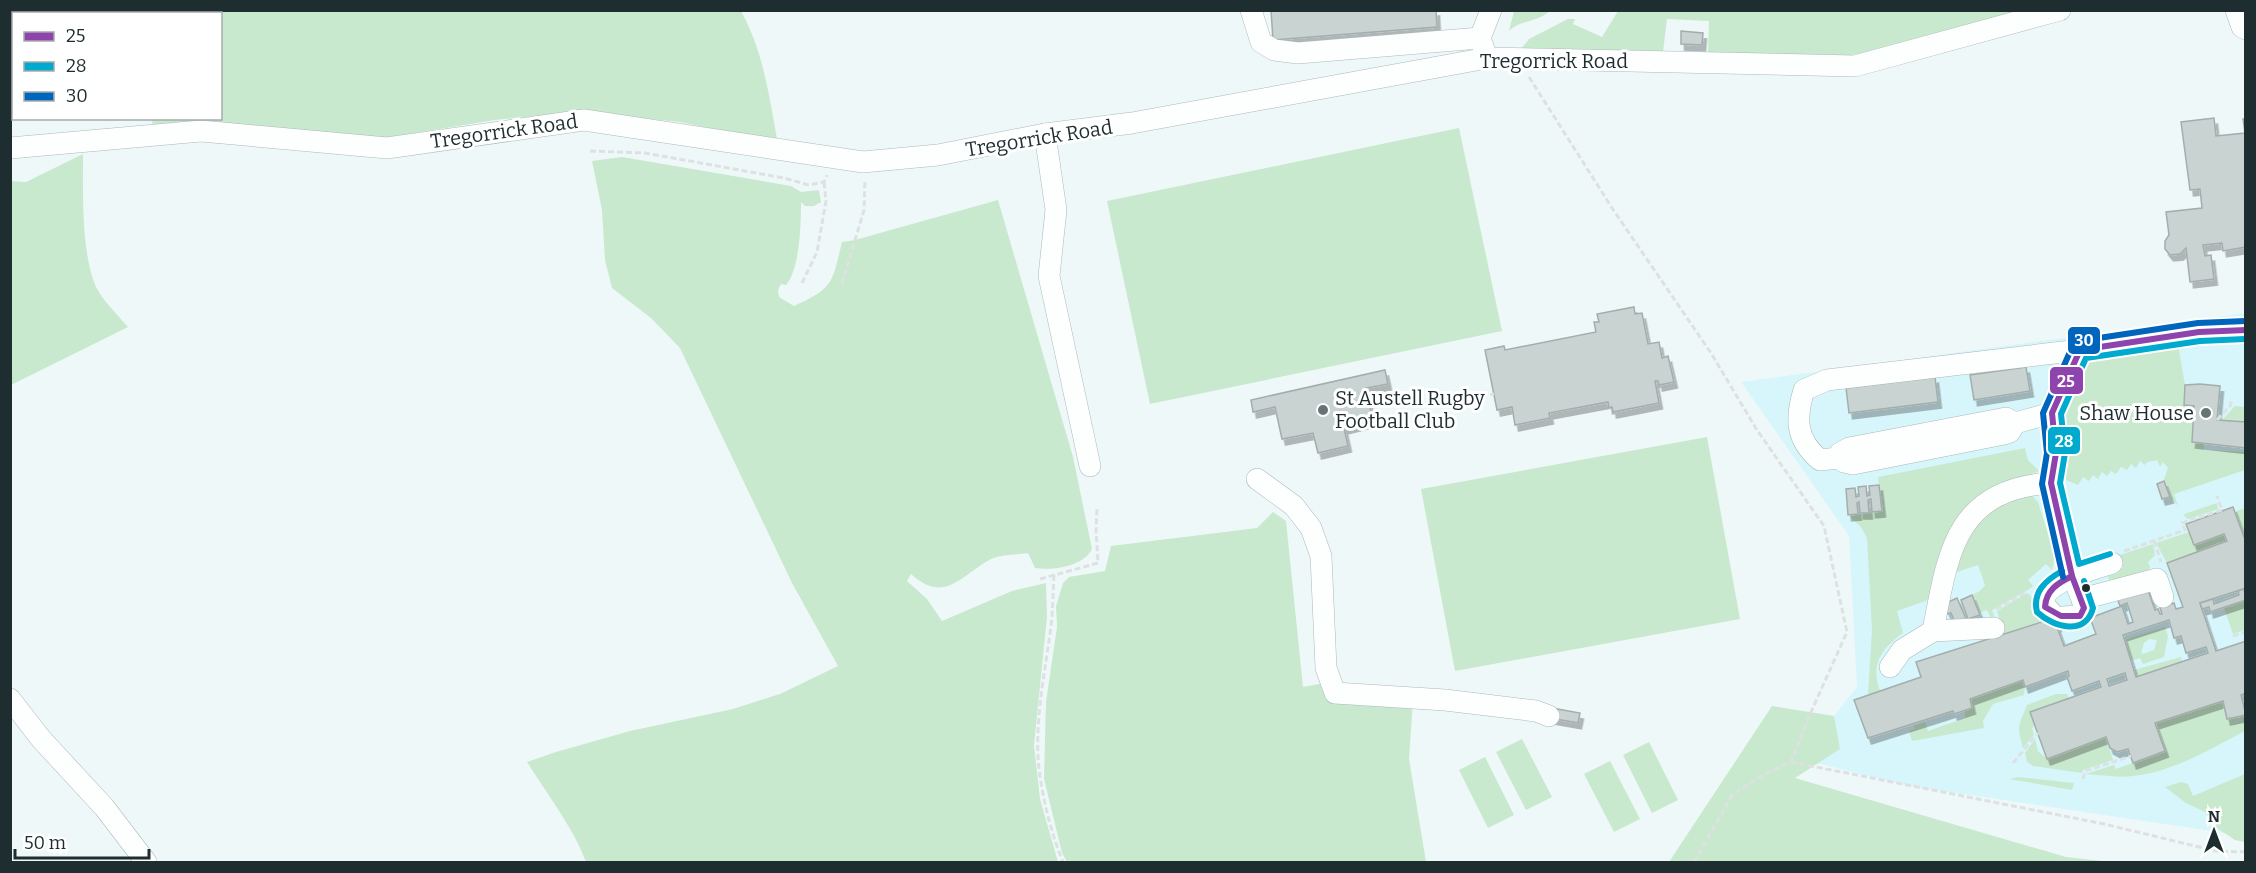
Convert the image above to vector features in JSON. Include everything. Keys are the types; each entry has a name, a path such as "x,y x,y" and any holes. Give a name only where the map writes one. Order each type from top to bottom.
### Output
{"street":[{"path":"1251,10 1261,42 1274,50 1298,53 1480,38"},
{"path":"1487,58 1480,38 1491,10"},
{"name":"Tregorrick Road","path":"10,148 201,132 387,148 584,120 863,162 938,155 1045,134 1132,123 1487,58 1855,66 2060,10"},
{"path":"2236,10 2242,27 2246,29"},
{"path":"1045,134 1056,210 1049,276 1090,466"},
{"path":"2052,413 2015,423 2006,418 1849,448 1840,453 1839,458 1820,460 1808,450 1798,428 1804,390 1827,380 2080,350 2199,332 2246,330"},
{"path":"2080,350 2052,413 2056,453 2051,483 2072,575 2084,608 2080,616 2056,614 2045,607 2044,602 2048,593 2072,575 2114,559"},
{"path":"1257,479 1294,506 1311,528 1321,556 1326,668 1335,693 1445,700 1536,711 1550,716"},
{"path":"1933,631 1951,550 1968,519 1981,507 2001,495 2027,485 2051,483"},
{"path":"2082,599 2157,579 2163,597"},
{"path":"1890,668 1902,650 1933,631 1994,628"},
{"path":"10,699 42,740 104,807 146,862"}],"path":[{"path":"1518,58 1614,211 1711,353 1757,430 1824,526 1847,632 1810,712 1791,762"},
{"path":"590,151 645,153 784,178 809,185 824,182"},
{"path":"802,283 817,252 826,201 824,182 837,158"},
{"path":"842,284 864,210 863,162"},
{"path":"1464,400 1494,394"},
{"path":"2217,420 2230,406 2232,399"},
{"path":"2114,559 2185,530 2182,523 2222,510 2217,496"},
{"path":"1040,579 1098,563 1097,507"},
{"path":"1054,575 1051,624 1042,689 1039,767 1055,844 1063,862"},
{"path":"1994,628 1998,624 1994,610 2031,589"},
{"path":"2233,636 2246,632"},
{"path":"2013,763 2038,733"},
{"path":"2083,778 2085,771 2131,756"},
{"path":"1694,862 1733,794 1767,773 1791,762 2104,824 2216,851 2246,852"}],"shaded area":[{"path":"2245,313 2245,836 1909,786 1800,759 1857,687 1849,536 1741,382"}],"green space":[{"path":"1514,10 1550,11 1539,18 1513,27 1509,31"},
{"path":"741,11 760,57 777,139 748,136 680,122 612,115 560,114 495,120 390,137 354,138 153,130 152,120 222,120 222,12 124,12"},
{"path":"1618,11 2023,11 1896,48 1851,55 1708,53 1709,21 1667,19 1663,52 1522,48 1529,39 1568,19 1575,19 1573,24 1602,37"},
{"path":"1459,128 1502,331 1150,404 1107,201"},
{"path":"83,154 85,240 91,273 99,292 128,327 11,385 11,181 26,182"},
{"path":"622,157 791,186 801,192 819,190 821,202 814,206 805,206 801,202 797,257 791,278 786,285 781,284 778,290 779,297 794,306 817,294 829,283 836,267 842,242 998,200 1073,457 1092,549 1082,560 1059,568 1035,568 1028,553 1004,555 991,559 961,579 943,587 923,583 911,574 907,581 927,599 942,621 1012,591 1046,583 1047,617 1034,745 1040,799 1058,862 586,862 567,823 527,762 630,731 733,709 780,694 838,666 792,583 680,348 651,318 612,288 605,260 602,210 592,161"},
{"path":"2178,344 2185,385 2184,405 2194,406 2192,442 2204,443 2204,450 2245,452 2245,470 2174,494 2178,506 2169,495 2164,479 2168,468 2163,462 2160,467 2157,460 2147,462 2145,465 2140,461 2136,468 2131,464 2127,470 2121,467 2116,474 2111,471 2107,476 2102,472 2098,479 2093,475 2089,481 2083,477 2078,485 2066,480 2062,471 2059,417 2085,363 2091,358"},
{"path":"2235,406 2245,407 2245,422 2222,420"},
{"path":"1707,437 1740,619 1455,671 1421,489"},
{"path":"2025,448 2028,460 2039,471 2002,486 1931,597 1897,611 1903,633 1884,651 1877,665 1876,673 1880,691 1868,695 1872,630 1867,538 1861,527 1849,516 1882,511 1878,477"},
{"path":"2030,493 2038,502 2055,556 2052,570 2046,564 2028,580 2033,586 1992,610 1996,622 1994,624 1987,610 1979,613 1972,595 1985,585 1978,565 1951,574 1961,544 1987,511"},
{"path":"2217,503 2218,509 2189,519 2185,517 2184,514"},
{"path":"2245,508 2245,536 2244,537 2234,512"},
{"path":"1273,512 1286,521 1303,687 1324,683 1413,700 1409,759 1426,862 1067,862 1062,853 1044,779 1046,702 1057,627 1056,606 1063,583 1069,577 1105,571 1111,546 1257,528"},
{"path":"2189,532 2194,545 2224,534 2227,541 2167,563 2156,543"},
{"path":"2153,544 2155,555 2148,562 2150,567 2147,574 2116,585 2114,579 2109,580 2107,573 2123,568 2120,555"},
{"path":"2027,593 2031,596 2040,622 2004,634 1997,611"},
{"path":"2245,600 2245,630 2233,634 2224,608"},
{"path":"2165,627 2168,636 2164,657 2143,664 2140,658 2131,661 2124,640","holes":["2149,639 2157,640 2154,650 2141,653 2144,643"]},
{"path":"2181,657 2182,662 2136,677 2134,670"},
{"path":"2023,680 2024,695 1993,704 1983,721 1984,728 1912,741 1909,731 1915,729 1914,726 1925,722 1928,731 1965,718 1965,710 1972,708 1970,699"},
{"path":"2056,694 2067,694 2069,698 2032,728 2034,735 2023,748 2019,725 2027,705"},
{"path":"2223,701 2245,715 2245,731 2191,759 2148,774 2115,777 2086,774 2114,765 2116,769 2165,751 2155,723"},
{"path":"1772,706 1834,716 1840,749 1795,778 2066,857 2112,862 1669,862"},
{"path":"2106,737 2113,760 2083,770 2082,773 2033,766 2027,762 2025,753 2035,739 2038,751 2047,759"},
{"path":"1522,739 1552,797 1526,810 1496,752"},
{"path":"1649,742 1678,800 1652,813 1623,755"},
{"path":"1485,757 1514,815 1488,828 1459,770"},
{"path":"1610,761 1640,819 1614,832 1584,774"},
{"path":"2245,774 2245,842 2235,840 2214,826 2205,812 2186,803 2165,787 2181,782 2188,784 2193,796"},
{"path":"2018,777 2074,783 2072,790 2009,779"}],"building":[{"path":"1271,10 1436,10 1437,27 1273,40"},
{"path":"1681,31 1703,33 1702,45 1681,44"},
{"path":"2214,118 2216,136 2245,133 2243,119 2246,119 2246,247 2223,251 2222,243 2203,245 2205,256 2211,255 2214,279 2190,282 2186,248 2180,254 2170,255 2165,249 2165,241 2169,235 2166,212 2202,208 2200,189 2190,190 2181,122"},
{"path":"1634,307 1635,314 1642,313 1648,344 1659,342 1662,358 1668,356 1674,382 1659,385 1658,381 1655,381 1659,403 1613,412 1608,402 1549,413 1550,418 1515,425 1512,407 1497,410 1485,350 1504,346 1505,350 1596,332 1594,322 1599,322 1597,314"},
{"path":"2026,367 2030,391 1974,400 1970,375"},
{"name":"St Austell Rugby Football Club","path":"1385,370 1388,384 1366,388 1373,421 1344,428 1348,446 1318,453 1313,433 1282,439 1275,407 1253,412 1251,400"},
{"path":"1935,377 1938,402 1849,413 1846,388"},
{"name":"Shaw House","path":"2185,385 2220,386 2217,420 2246,422 2246,448 2192,442 2194,406 2184,405"},
{"path":"2164,481 2170,497 2162,499 2157,484"},
{"path":"1879,485 1882,511 1872,512 1871,499 1868,500 1869,513 1860,513 1859,502 1857,503 1858,514 1848,515 1846,489 1855,488 1856,497 1859,496 1858,487 1866,486 1867,496 1870,495 1869,486"},
{"path":"2233,507 2244,537 2246,536 2246,588 2200,603 2216,651 2246,641 2246,693 2241,695 2246,715 2227,719 2223,701 2155,723 2165,751 2133,763 2128,749 2117,752 2110,748 2106,737 2047,759 2030,712 2101,687 2099,681 2072,691 2067,677 2069,676 2068,671 2025,687 2023,680 1970,699 1972,708 1954,714 1953,711 1868,738 1854,700 1921,677 1916,662 2045,621 2054,604 2065,610 2057,627 2064,646 2096,634 2090,618 2122,606 2128,624 2133,622 2127,603 2120,606 2117,598 2147,587 2155,610 2158,609 2160,614 2162,614 2160,608 2174,603 2176,609 2183,607 2167,563 2227,541 2224,534 2194,545 2186,524","holes":["2169,620 2174,638 2181,636 2186,653 2206,647 2208,653 2136,677 2123,635","2125,673 2127,680 2109,686 2107,679"]},
{"path":"2244,589 2246,600 2210,612 2209,607 2202,609 2200,603 2213,599 2214,604 2239,595 2238,591"},
{"path":"1972,595 1980,615 1968,619 1961,600"},
{"path":"1957,598 1967,621 1956,625 1944,604"},
{"path":"1552,708 1580,713 1578,723 1550,718"}],"transit line":[{"name":"30","path":"2063,577 2042,484 2047,453 2043,413 2073,345 2079,341 2198,323 2246,321"},
{"name":"25","path":"2072,576 2051,483 2056,453 2052,413 2080,350 2199,332 2246,330"},
{"name":"28","path":"2110,554 2079,564 2060,483 2065,453 2061,414 2086,358 2200,341 2245,339"},
{"name":"28","path":"2062,571 2042,587 2037,598 2037,612 2052,622 2077,626 2089,617 2093,608 2084,581"},
{"name":"25","path":"2072,576 2084,608 2080,616 2061,616 2045,607 2046,601 2054,588 2072,576"}],"place":[{"name":"St Austell Rugby Football Club","path":"1323,410"},
{"name":"Shaw House","path":"2206,413"}]}
